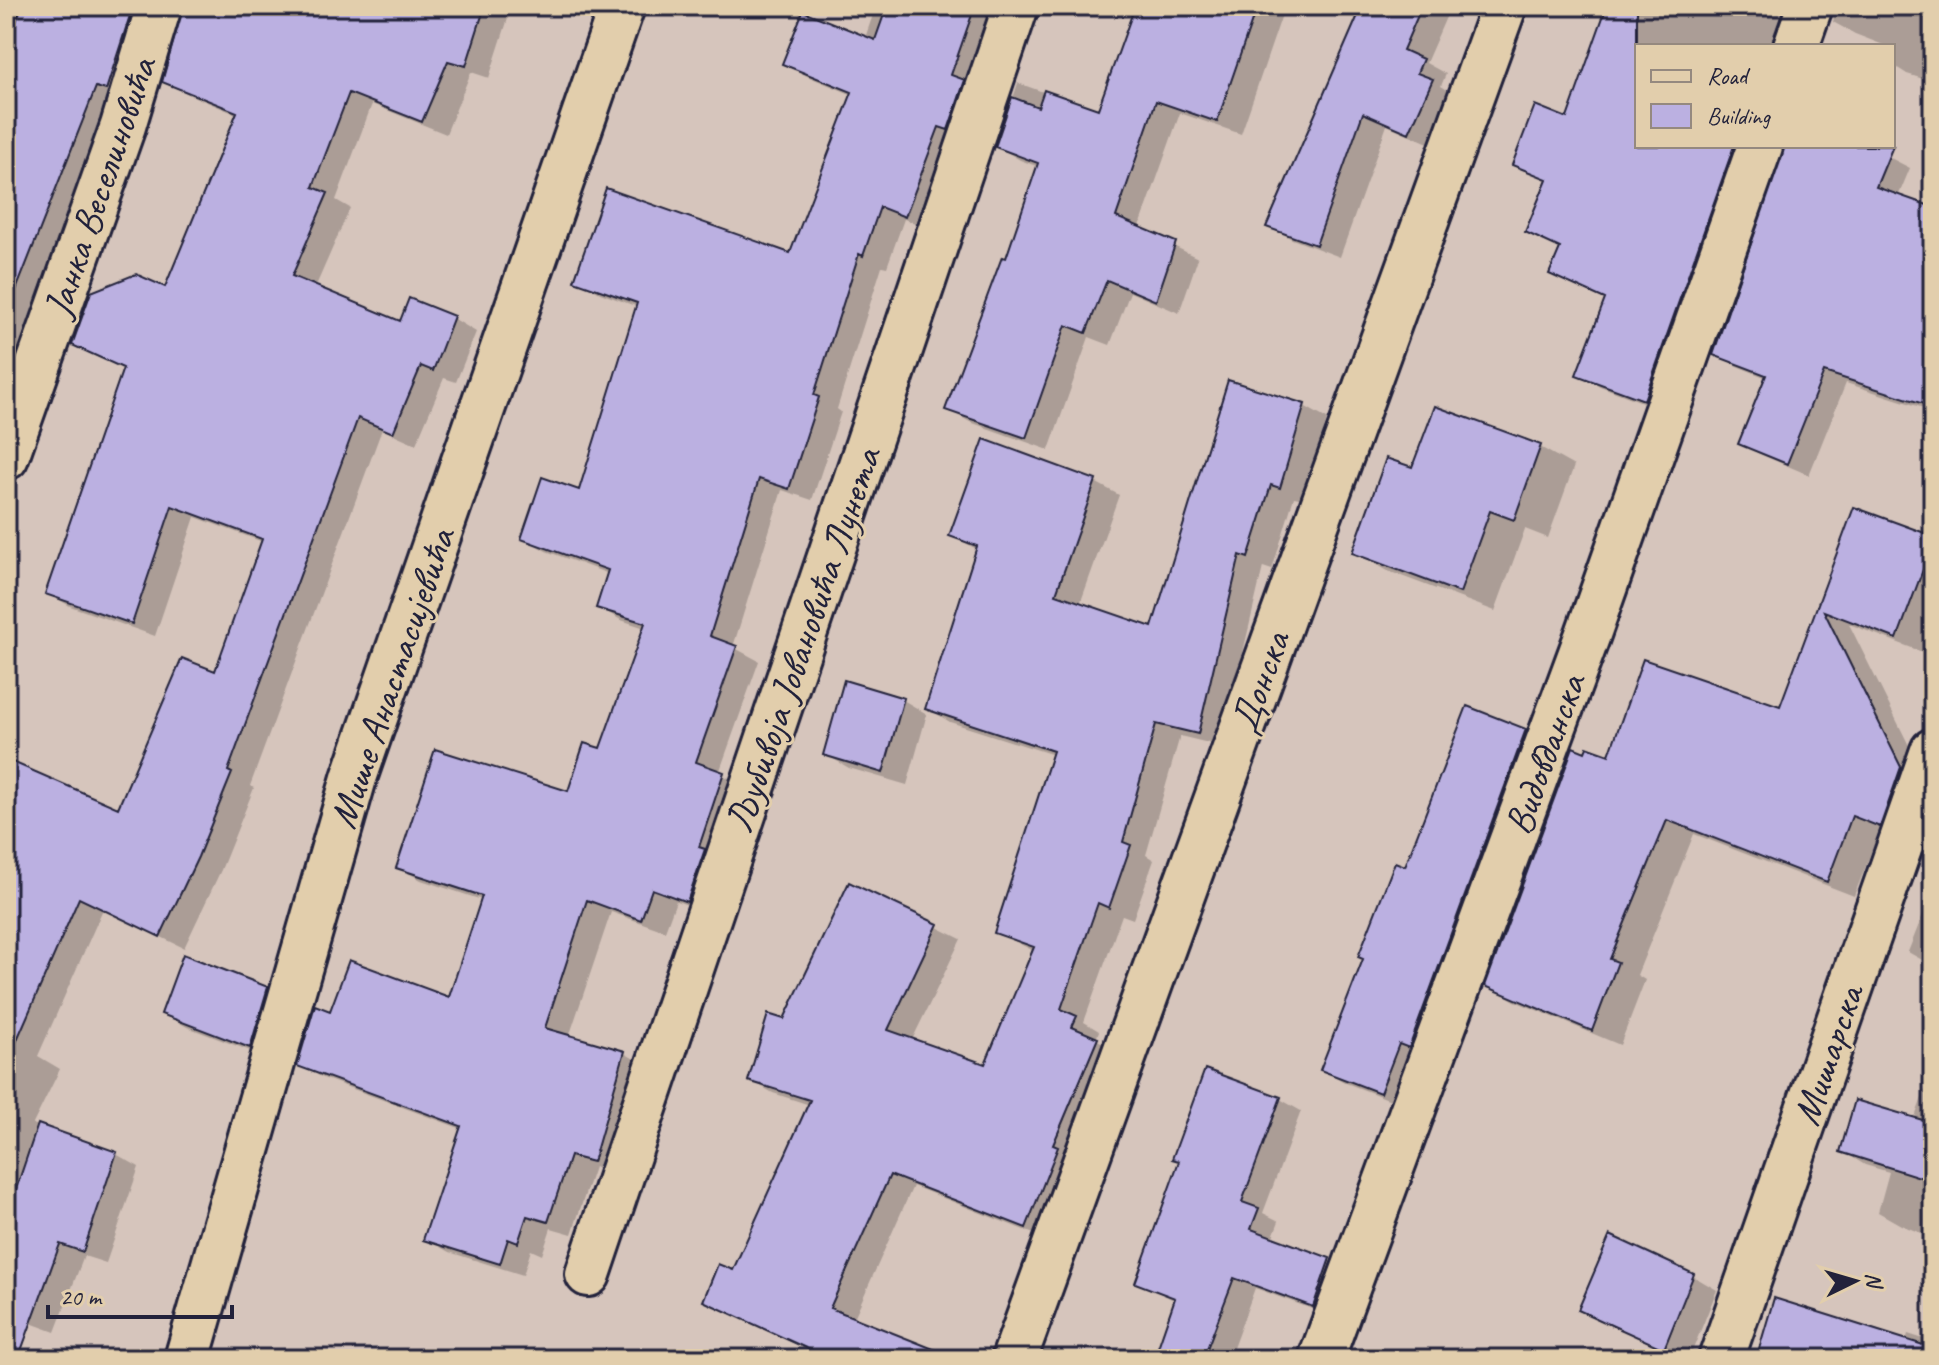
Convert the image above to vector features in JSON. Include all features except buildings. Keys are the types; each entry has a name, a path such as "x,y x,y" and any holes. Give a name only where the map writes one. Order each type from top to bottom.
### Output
{"street":[{"name":"Јанка Веселиновића","path":"6,457 123,126 159,6"},
{"name":"Мише Анастасијевића","path":"187,1359 354,778 622,6"},
{"name":"Љубивоја Јовановића Лунета","path":"588,1274 1016,6"},
{"name":"Донска","path":"1014,1359 1504,6"},
{"path":"1797,44 1810,6"},
{"name":"Видовданска","path":"1321,1359 1588,634 1759,148"},
{"name":"Мишарска","path":"1721,1359 1933,751"}]}
